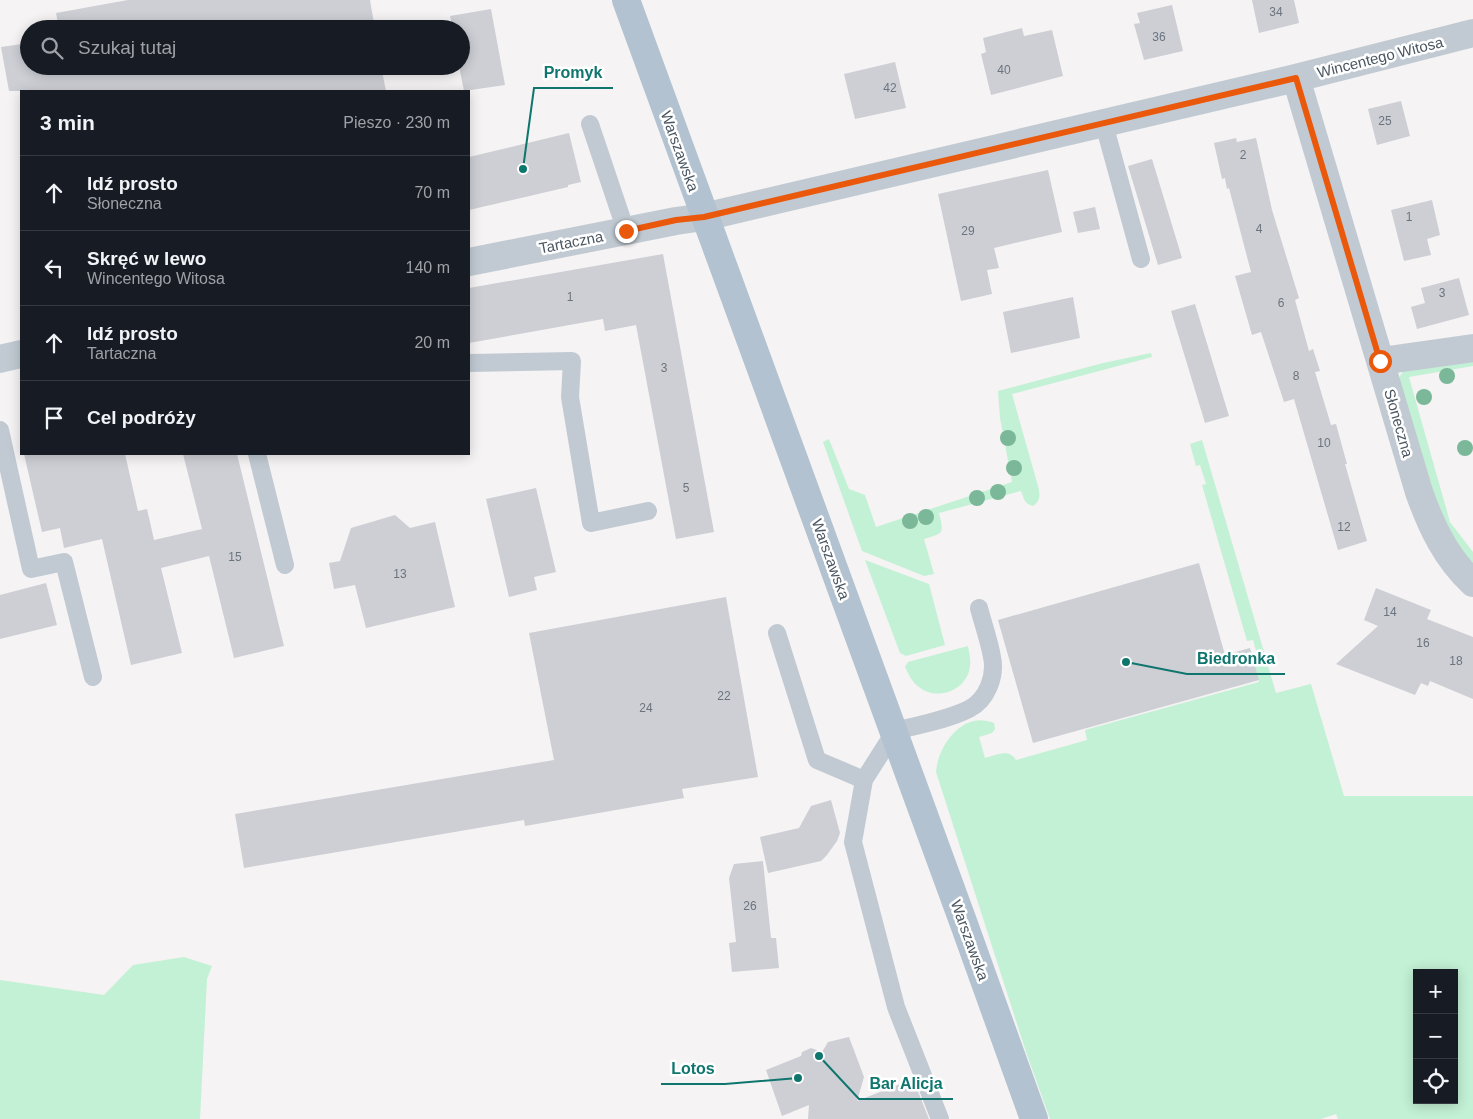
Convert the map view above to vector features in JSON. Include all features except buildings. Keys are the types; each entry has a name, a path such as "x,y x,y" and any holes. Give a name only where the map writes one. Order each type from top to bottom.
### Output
{"main road":[{"name":"Warszawska","path":"626,0 1034,1119"}],"street":[{"name":"Wincentego Witosa","path":"704,217 1104,124 1473,33"},
{"name":"Słoneczna","path":"1296,78 1419,492 1430,522 1451,558 1473,583"},
{"name":"Tartaczna","path":"470,262 676,220 704,217"},
{"path":"1380,361 1473,348"},
{"path":"0,358 20,354"}],"lane":[{"path":"590,124 626,231"},
{"path":"1104,124 1141,259"},
{"path":"470,363 572,361 570,396 592,523 648,512"},
{"path":"0,430 32,569 64,562 94,677"},
{"path":"257,455 285,565"},
{"path":"940,1119 896,1007 853,842 864,780 894,731 970,709 980,700 990,686 993,675 993,658 979,608"},
{"path":"777,633 817,760 864,780"}],"green space":[{"path":"1151,353 1152,357 1012,394 1038,486 1039,500 1033,506 1028,504 1021,491 939,513 942,525 941,532 924,539 934,574 924,576 862,551 823,442 829,439 849,489 865,495 876,527 1012,482 1000,418 998,391 1103,363"},
{"path":"1473,359 1473,366 1409,377 1450,522 1473,552 1473,567 1445,530 1399,383 1400,376 1404,370"},
{"path":"1202,440 1276,693 1311,684 1344,796 1473,796 1473,1119 1338,1119 1336,1114 1321,1119 1050,1119 1026,1052 936,772 938,762 947,741 954,732 972,721 983,720 994,723 995,729 992,733 979,737 985,758 1006,753 1013,756 1016,760 1087,740 1085,730 1259,682 1252,655 1257,654 1253,640 1247,641 1202,485 1206,484 1200,465 1196,466 1190,444"},
{"path":"865,560 929,584 945,645 906,656 900,653"},
{"path":"968,646 970,666 968,674 964,682 950,691 934,693 926,691 914,683 905,667 908,662"},
{"path":"184,957 212,966 207,979 200,1119 0,1119 0,980 104,995 133,965"}],"place":[{"name":"Promyk","path":"523,169"},
{"name":"Biedronka","path":"1126,662"},
{"name":"Bar Alicja","path":"819,1056"},
{"name":"Lotos","path":"798,1078"}],"route":[{"path":"626,231 676,220 704,217 1296,78 1380,361"}]}
